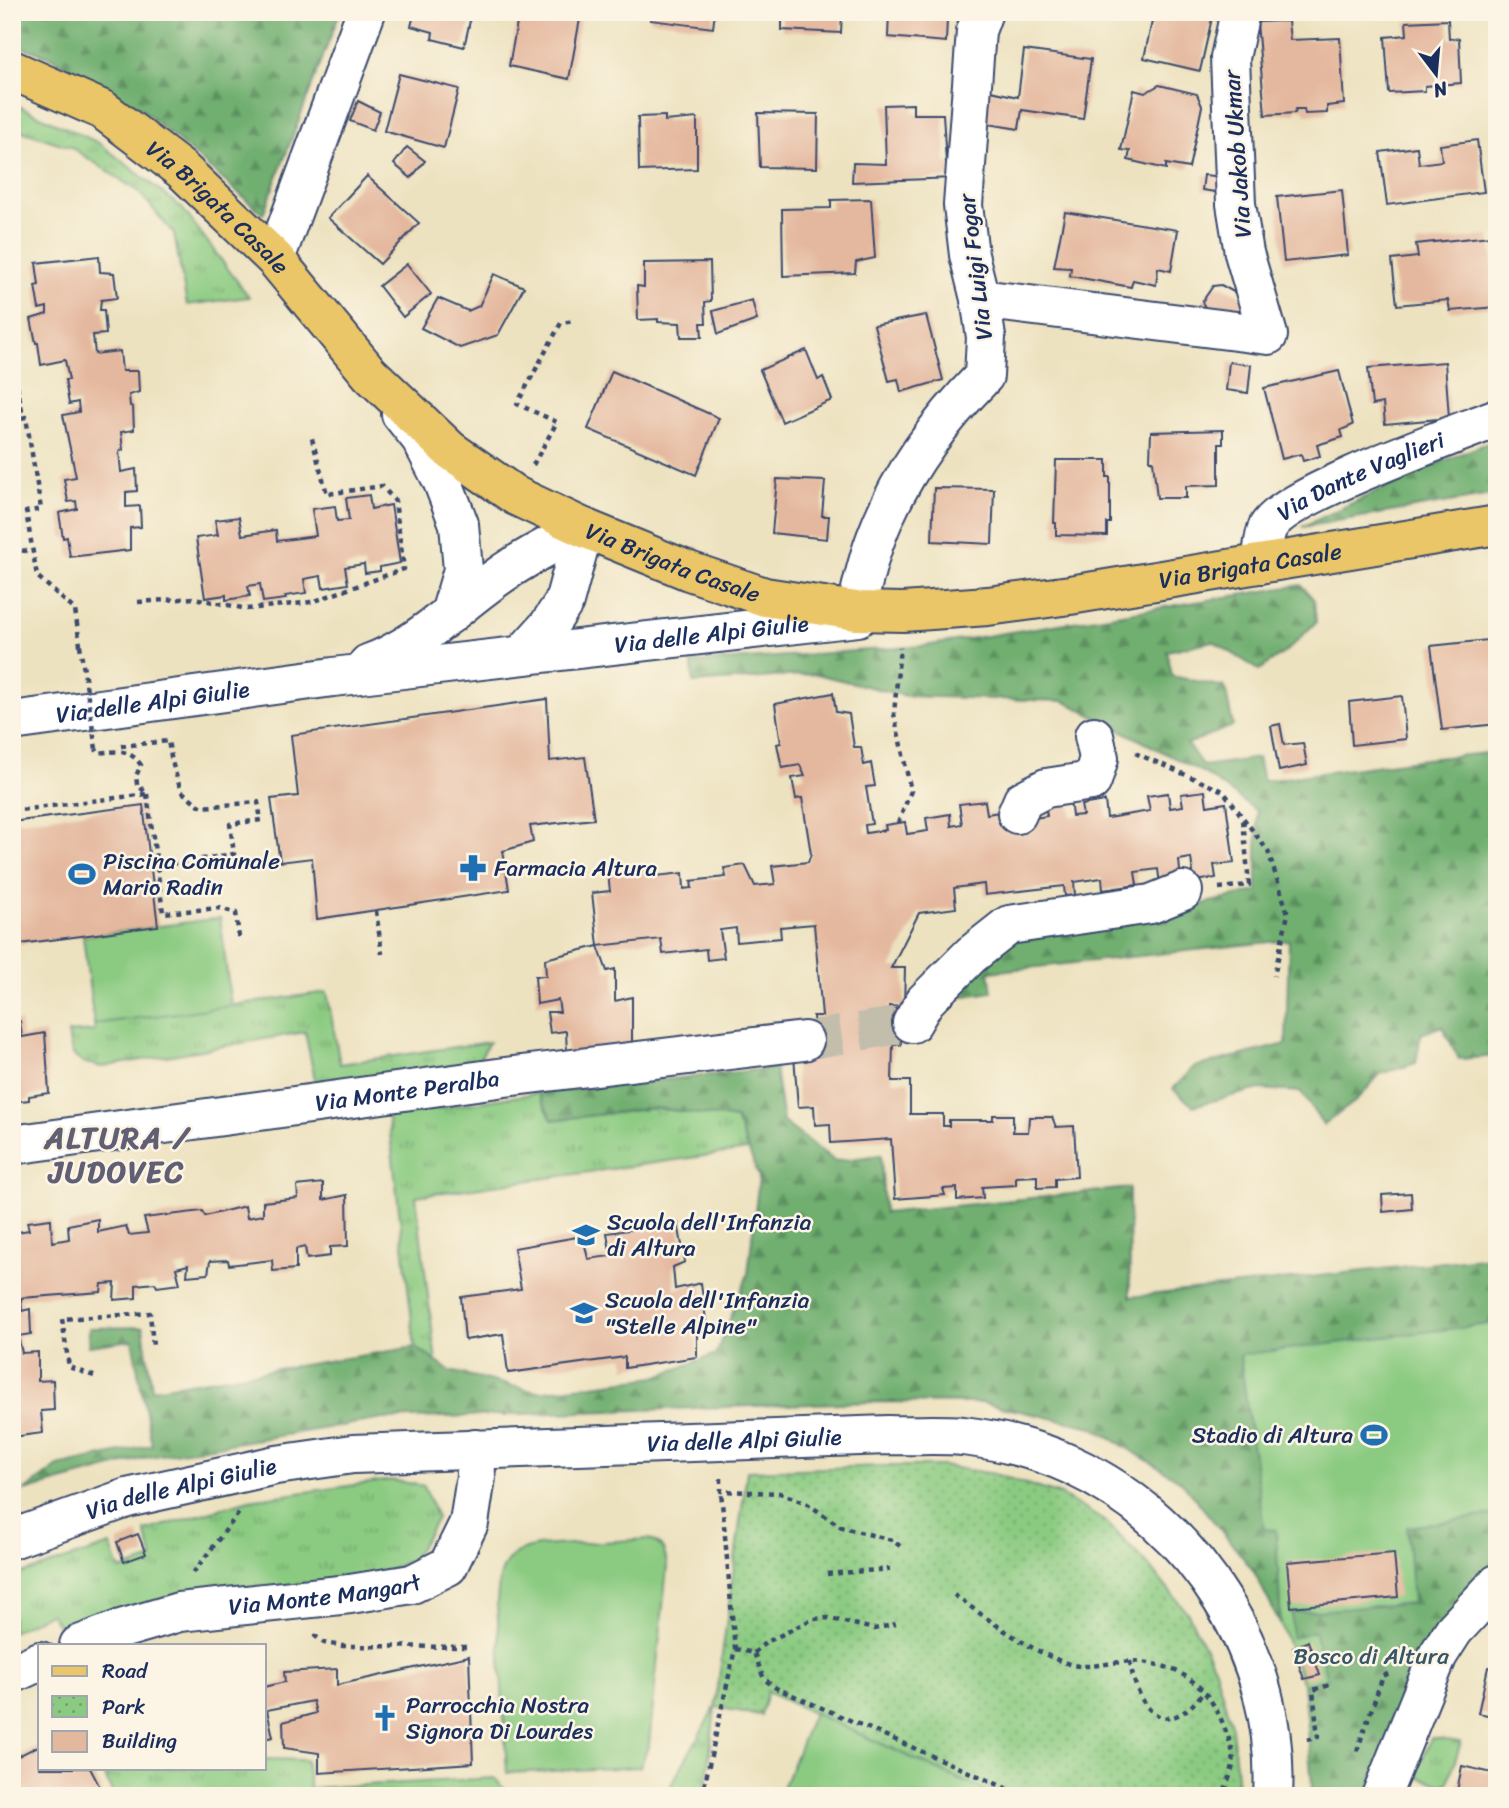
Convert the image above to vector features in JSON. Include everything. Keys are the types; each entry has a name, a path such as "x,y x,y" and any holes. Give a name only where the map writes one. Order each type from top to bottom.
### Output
{"main road":[{"name":"Via Brigata Casale","path":"12,70 103,110 182,170 275,259 370,374 450,450 516,496 584,528 689,571 765,597 856,611 903,612 1002,604 1261,565 1497,525"}],"street":[{"path":"275,259 366,12"},
{"name":"Via Luigi Fogar","path":"856,611 876,537 897,490 923,448 956,405 984,376 986,337 969,255 963,205 976,31 983,12"},
{"name":"Via Jakob Ukmar","path":"980,299 1268,335 1247,264 1236,204 1230,58 1240,12"},
{"path":"370,374 421,439 442,480 459,524 463,570 450,614"},
{"name":"Via Dante Vaglieri","path":"1261,565 1267,528 1279,513 1321,490 1497,418"},
{"path":"522,655 564,602 584,528"},
{"name":"Via delle Alpi Giulie","path":"333,677 380,660 424,635 510,569 540,549 584,528"},
{"name":"Via delle Alpi Giulie","path":"12,721 333,677 903,612"},
{"path":"1017,814 1023,800 1046,788 1092,781 1099,758 1094,736"},
{"path":"912,1023 925,1001 971,956 1009,925 1151,904 1183,891"},
{"name":"Via Monte Peralba","path":"12,1145 505,1077 804,1041"},
{"name":"Via delle Alpi Giulie","path":"12,1539 127,1498 276,1465 353,1454 888,1436 964,1436 1023,1448 1071,1465 1114,1490 1155,1519 1186,1550 1213,1584 1234,1618 1250,1652 1265,1703 1275,1765 1273,1796"},
{"name":"Via Monte Mangart","path":"82,1644 178,1612 350,1594 412,1584 449,1566 469,1523 476,1477 475,1449"},
{"path":"1381,1796 1438,1655 1454,1630 1497,1584"},
{"path":"12,1674 38,1662"}],"path":[{"path":"516,496 556,422 517,404 561,323 575,321"},
{"path":"12,412 22,410 16,380"},
{"path":"12,420 26,417 41,509 26,512 37,576 75,610 96,749 98,753 125,750 135,756 141,765 136,776 137,785 147,794 163,913 220,908 236,913 239,937"},
{"path":"138,601 194,598 247,609 312,602 404,569 395,501 382,486 327,494 311,435"},
{"path":"12,549 33,552"},
{"path":"898,823 911,791 894,714 903,612"},
{"path":"1094,736 1223,791 1268,851 1288,914 1274,976"},
{"path":"96,749 168,741 181,791 202,807 258,802 261,820 230,824 234,854 157,866"},
{"path":"12,811 147,794"},
{"path":"1243,818 1249,885"},
{"path":"376,911 382,954"},
{"path":"94,1376 69,1367 62,1319 150,1313 153,1346"},
{"path":"702,1796 735,1649 721,1491 720,1442"},
{"path":"178,1612 177,1593 276,1465"},
{"path":"721,1491 780,1493 806,1503 844,1528 892,1541 900,1546"},
{"path":"827,1574 890,1569"},
{"path":"954,1595 1021,1641 1070,1664 1093,1667 1119,1661 1143,1662 1173,1669 1198,1682 1217,1707 1228,1736 1234,1763 1223,1796"},
{"path":"303,1598 306,1622 312,1633 324,1643 343,1646 468,1647"},
{"path":"754,1653 765,1643 813,1619 828,1619 874,1629 896,1624"},
{"path":"735,1649 754,1653"},
{"path":"754,1653 764,1679 776,1688 1024,1796"},
{"path":"1129,1661 1142,1703 1152,1715 1172,1718 1186,1712 1204,1691"},
{"path":"1300,1741 1318,1737 1313,1690 1333,1684"}],"green space":[{"path":"12,12 340,12 263,214 141,109 46,55 12,44"},
{"path":"12,103 99,143 182,208 249,297 187,305 174,234 139,192 71,147 12,128"},
{"path":"1497,439 1497,494 1302,527 1422,470"},
{"path":"1301,585 1314,600 1316,622 1288,650 1259,670 1213,641 1167,651 1172,676 1225,687 1233,726 1187,744 1203,766 1258,758 1263,781 1497,752 1497,1056 1459,1059 1442,1026 1421,1034 1416,1063 1380,1074 1357,1100 1323,1125 1301,1092 1259,1089 1193,1106 1173,1089 1194,1067 1286,1044 1289,940 989,972 992,992 946,999 1007,939 1168,912 1257,891 1257,811 1204,773 1064,701 906,696 816,674 693,683 692,663 924,646"},
{"path":"220,918 231,1006 94,1024 83,936"},
{"path":"327,992 340,1064 489,1042 476,1065 317,1089 305,1032 102,1067 76,1058 69,1042 68,1033 95,1031 94,1024"},
{"path":"775,1068 783,1122 835,1161 881,1155 884,1213 1129,1188 1130,1297 1497,1256 1497,1323 1240,1356 1264,1528 1276,1529 1281,1625 1253,1570 1181,1481 1092,1427 983,1403 869,1402 383,1419 149,1457 24,1491 58,1466 152,1445 132,1340 88,1346 89,1328 143,1327 152,1389 415,1347 450,1371 537,1392 656,1377 716,1354 748,1274 759,1177 736,1119 656,1108 552,1120 538,1093"},
{"path":"538,1093 553,1120 656,1108 736,1118 748,1150 416,1196 436,1362 415,1347 388,1116"},
{"name":"Stadio di Altura","path":"1497,1323 1497,1514 1407,1527 1413,1603 1292,1613 1292,1638 1314,1631 1327,1679 1303,1684 1281,1625 1276,1530 1264,1529 1240,1355"},
{"path":"941,1466 995,1474 1061,1495 1106,1522 1149,1566 1189,1615 1215,1669 1232,1728 1239,1796 996,1796 767,1692 761,1715 715,1707 747,1471"},
{"path":"391,1480 424,1486 437,1518 414,1558 378,1576 64,1634 50,1613 12,1632 12,1577 110,1545 120,1570 153,1559 145,1531 249,1500"},
{"name":"Bosco di Altura","path":"1497,1514 1497,1562 1434,1635 1370,1796 1310,1796 1312,1784 1303,1684 1327,1679 1292,1639 1292,1612 1413,1603 1407,1527"},
{"path":"649,1539 663,1549 667,1566 649,1744 640,1767 507,1773 497,1604 499,1582 505,1565 517,1553 538,1546"},
{"path":"715,1707 705,1796 665,1796"},
{"path":"813,1713 996,1796 780,1796"},
{"path":"1431,1738 1461,1742 1447,1785 1415,1777"},
{"path":"266,1759 306,1760 310,1788 495,1778 509,1796 114,1796 102,1770 266,1770"}],"building":[{"path":"415,12 472,12 464,47 432,39 433,32 411,26"},
{"path":"519,12 539,12 580,19 569,79 509,66"},
{"path":"651,12 715,12 713,28 650,20"},
{"path":"782,12 842,12 841,33 782,30"},
{"path":"889,12 959,12 959,19 947,19 946,42 888,37"},
{"path":"1154,12 1216,12 1215,18 1212,18 1200,71 1144,58"},
{"path":"1448,20 1449,39 1459,38 1461,83 1425,86 1425,91 1389,93 1385,37 1407,35 1406,22"},
{"path":"1288,21 1290,40 1340,38 1344,104 1327,106 1327,113 1305,114 1304,109 1296,109 1295,113 1265,115 1257,22"},
{"path":"1024,50 1091,59 1083,119 1022,110 1019,129 982,123 986,90 1018,97"},
{"path":"399,74 459,89 444,148 384,131"},
{"path":"1159,85 1197,94 1202,106 1189,168 1166,164 1166,169 1128,160 1130,151 1121,150 1134,90 1145,93"},
{"path":"358,101 380,112 373,130 350,121"},
{"path":"913,104 913,114 943,114 946,163 954,164 954,178 852,182 853,163 886,164 884,105"},
{"path":"758,113 818,114 817,168 760,167"},
{"path":"665,116 665,121 697,118 697,169 639,171 638,117"},
{"path":"1477,140 1484,192 1387,205 1380,152 1417,147 1419,164 1442,161 1440,145"},
{"path":"407,147 425,161 411,178 394,164"},
{"path":"1204,175 1224,177 1222,193 1202,190"},
{"path":"367,176 419,223 380,264 328,218"},
{"path":"1342,190 1348,255 1284,262 1277,197"},
{"path":"871,199 875,258 856,262 855,273 783,276 782,209 831,208 831,200"},
{"path":"1065,212 1178,230 1171,271 1158,268 1156,285 1133,280 1131,287 1070,276 1071,268 1054,267"},
{"path":"1490,236 1497,307 1450,311 1448,300 1397,305 1392,260 1418,257 1416,244"},
{"path":"99,256 100,272 114,273 117,298 101,300 100,310 104,310 106,334 93,335 95,354 120,351 122,371 138,371 139,392 129,395 130,406 133,407 134,430 121,432 123,450 119,451 121,472 136,469 137,491 126,492 126,507 140,506 141,527 130,528 130,550 70,557 67,537 63,538 59,513 77,509 76,501 68,502 64,479 76,477 63,415 79,412 78,402 69,404 65,380 69,380 65,360 41,365 31,319 47,314 47,307 39,309 35,286 39,285 36,263"},
{"path":"710,262 711,301 705,302 706,323 701,323 702,337 681,337 680,323 658,322 658,319 638,320 637,286 644,287 644,263"},
{"path":"407,264 431,294 403,317 379,286"},
{"path":"494,274 524,287 498,335 460,348 421,328 438,298 468,311 479,306"},
{"path":"1221,285 1243,297 1245,320 1209,314 1202,302 1213,286"},
{"path":"752,300 757,320 718,334 713,311"},
{"path":"926,315 943,380 901,392 898,379 889,381 874,325"},
{"path":"806,350 818,380 823,377 832,400 782,422 760,370"},
{"path":"1229,362 1251,365 1248,393 1226,390"},
{"path":"1445,362 1449,418 1385,424 1383,403 1372,405 1368,368"},
{"path":"612,371 719,418 696,475 588,429"},
{"path":"1339,371 1353,425 1341,430 1343,437 1317,445 1320,456 1303,461 1301,454 1282,459 1264,388"},
{"path":"1223,430 1223,444 1219,444 1219,485 1186,486 1186,498 1157,498 1153,461 1150,460 1151,432"},
{"path":"1056,460 1107,460 1107,477 1110,477 1110,523 1107,523 1107,536 1056,535"},
{"path":"777,479 825,481 822,516 829,516 827,539 772,533"},
{"path":"934,488 994,489 992,544 932,541"},
{"path":"369,495 371,509 391,505 400,563 380,567 380,571 365,573 364,564 345,567 348,584 323,588 321,576 304,579 306,593 285,596 286,599 263,602 260,584 248,586 250,596 226,600 226,595 205,598 196,538 218,535 215,520 239,517 242,535 276,530 277,541 316,536 312,509 335,506 337,521 349,520 346,498"},
{"path":"1497,639 1497,724 1442,730 1431,646"},
{"path":"833,693 836,712 849,714 854,747 861,747 864,765 871,763 875,786 866,787 872,824 865,825 866,833 886,830 885,825 905,822 907,834 928,831 926,818 950,814 951,826 962,824 959,804 985,801 987,814 1005,811 1029,819 1047,816 1045,804 1070,800 1072,816 1083,815 1081,805 1105,801 1107,818 1150,811 1147,796 1168,793 1170,808 1183,806 1181,794 1205,791 1207,806 1226,803 1234,863 1214,865 1216,878 1194,881 1191,858 1179,860 1181,881 1160,884 1158,869 1135,872 1137,885 1103,890 1102,878 1074,882 1075,895 1065,896 1064,886 985,895 984,884 954,888 956,908 919,913 891,968 905,968 904,1007 889,1006 889,1009 901,1009 901,1045 893,1045 892,1081 910,1081 910,1114 943,1114 943,1126 949,1126 949,1120 993,1120 993,1115 1013,1115 1013,1132 1028,1132 1029,1117 1052,1117 1056,1127 1074,1126 1077,1177 1055,1179 1055,1187 1037,1188 1037,1176 1016,1177 1016,1185 982,1187 983,1198 957,1200 957,1188 943,1189 945,1195 895,1199 891,1139 831,1143 830,1124 815,1125 814,1106 798,1107 794,1056 816,1055 813,1016 822,1016 814,924 780,927 781,938 737,942 736,928 720,930 724,958 707,960 706,949 663,954 661,939 598,946 592,893 610,891 608,874 646,870 647,877 683,873 684,889 692,888 691,881 726,877 724,868 745,865 755,886 775,884 772,866 808,862 811,854 802,798 796,799 792,778 805,776 800,765 782,768 777,744 781,743 775,704"},
{"path":"1402,696 1406,739 1352,745 1349,702"},
{"path":"547,699 550,761 585,757 594,819 530,826 533,842 503,851 509,890 317,919 312,858 280,862 271,799 298,796 291,735"},
{"path":"1280,724 1284,745 1303,743 1307,765 1279,771 1271,726"},
{"name":"Piscina Comunale Mario Radin","path":"143,805 158,926 12,945 12,822"},
{"path":"598,946 607,971 615,969 615,1001 632,997 632,1044 567,1055 566,1031 550,1033 547,1012 560,1012 558,1000 537,1004 535,976 546,976 545,959"},
{"path":"20,1021 22,1037 45,1033 49,1093 12,1102 12,1022"},
{"path":"1497,1176 1497,1198 1495,1198 1492,1177"},
{"path":"323,1183 323,1200 347,1195 348,1246 330,1247 330,1256 307,1259 305,1247 296,1249 296,1269 273,1271 272,1260 229,1265 228,1260 210,1261 208,1274 187,1276 188,1265 176,1268 180,1284 157,1287 155,1283 136,1285 136,1298 114,1300 115,1283 102,1284 101,1292 21,1298 22,1311 30,1309 31,1334 18,1336 22,1353 38,1352 38,1381 53,1380 54,1410 41,1411 43,1433 12,1437 12,1233 29,1230 27,1222 51,1219 52,1242 69,1239 68,1225 98,1219 98,1232 126,1226 129,1235 148,1233 144,1218 202,1211 205,1216 245,1206 247,1218 263,1215 263,1202 298,1198 297,1186"},
{"path":"1411,1193 1412,1209 1383,1212 1382,1195"},
{"name":"Scuola dell'Infanzia \"Stelle Alpine\"","path":"678,1223 685,1262 673,1267 675,1289 701,1283 707,1328 697,1329 697,1357 625,1368 625,1357 508,1373 503,1334 465,1340 461,1297 521,1289 514,1248 583,1236 588,1259 611,1256 607,1233"},
{"path":"138,1534 146,1554 124,1562 117,1542"},
{"path":"1394,1553 1398,1597 1291,1607 1287,1562"},
{"path":"1308,1641 1320,1675 1304,1679 1293,1648"},
{"name":"Parrocchia Nostra Signora Di Lourdes","path":"469,1656 473,1763 319,1773 319,1753 284,1748 283,1722 316,1713 313,1701 267,1710 273,1737 266,1739 266,1687 285,1682 284,1672 337,1669 337,1685"},
{"path":"1488,1667 1497,1668 1497,1717 1478,1713"},
{"path":"38,1746 38,1770 91,1770 102,1791 92,1796 12,1796 12,1759"},
{"path":"1462,1766 1497,1774 1497,1796 1456,1796"},
{"path":"721,1788 742,1795 742,1796 719,1796"}],"tunnel":[{"path":"804,1041 912,1023"}],"place":[{"name":"Farmacia Altura","path":"473,868"},
{"name":"Piscina Comunale Mario Radin","path":"82,874"},
{"name":"Scuola dell'Infanzia di Altura","path":"586,1235"},
{"name":"Scuola dell'Infanzia \"Stelle Alpine\"","path":"584,1313"},
{"name":"Stadio di Altura","path":"1374,1435"},
{"name":"Parrocchia Nostra Signora Di Lourdes","path":"385,1718"}],"district":[{"name":"ALTURA / JUDOVEC","path":"117,1155"}]}
